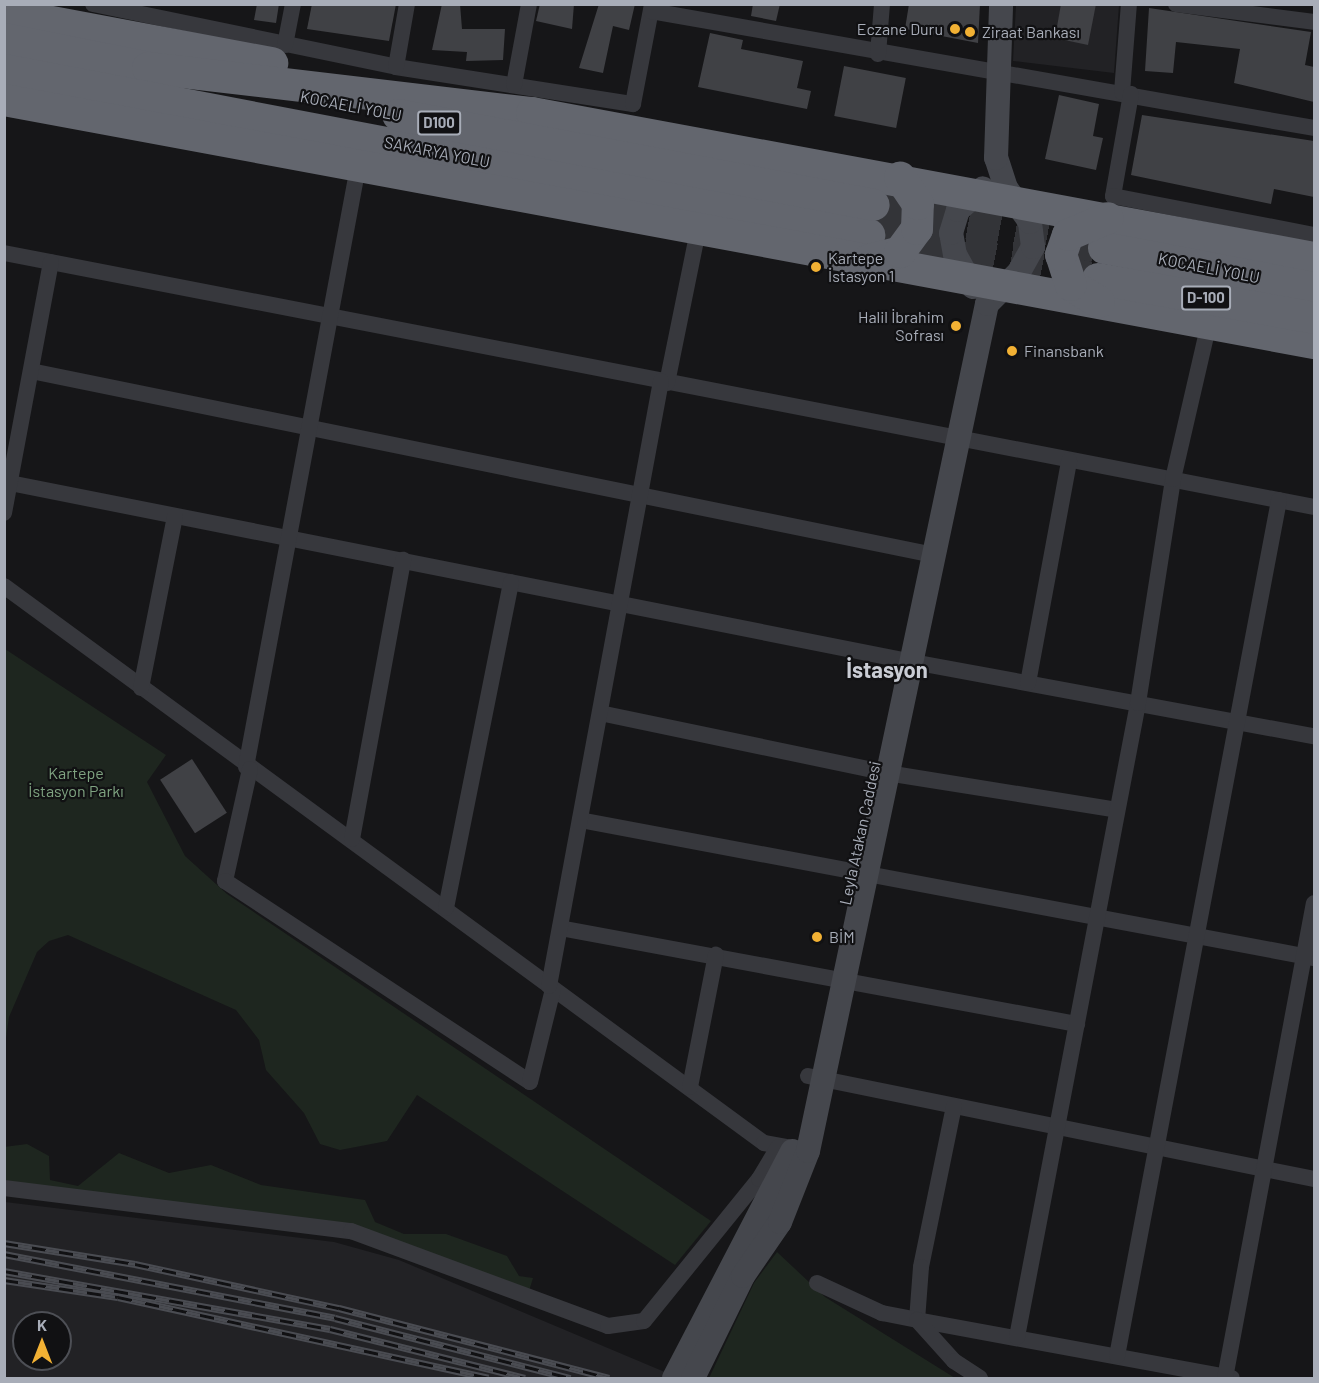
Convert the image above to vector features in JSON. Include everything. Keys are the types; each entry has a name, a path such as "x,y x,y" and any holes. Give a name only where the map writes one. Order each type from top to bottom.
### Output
{"highway":[{"path":"4,13 532,113 900,177 1314,258"},
{"name":"KOCAELİ YOLU","path":"4,39 141,81 874,205"},
{"name":"SAKARYA YOLU","path":"4,70 141,81 868,248"},
{"path":"141,81 532,113"},
{"path":"141,81 454,180"},
{"path":"4,88 146,127"},
{"path":"4,100 358,167 454,180 699,226 900,252 917,229 918,204 900,177"},
{"path":"1108,218 1068,235 1061,255 1065,276 1079,293 1112,307"},
{"path":"868,248 982,298 1044,295 1314,343"},
{"name":"KOCAELİ YOLU","path":"1104,248 1314,288"},
{"name":"D-100","path":"1098,279 1314,318"}],"main road":[{"path":"996,158 1012,198 1030,222 1033,247 1019,272 982,298 955,255 951,233 958,210 981,193 996,158 1001,4"},
{"name":"Leyla Atakan Caddesi","path":"687,1370 743,1276 780,1222 793,1149 815,1078 982,298"}],"street":[{"path":"93,4 164,12 285,45 396,67 633,104 651,8 878,54 1126,93 1314,128"},
{"path":"285,45 293,4"},
{"path":"396,67 407,4"},
{"path":"514,85 529,4"},
{"path":"878,54 882,4"},
{"path":"1129,4 1126,93 1113,196 1314,235"},
{"path":"1176,4 1314,22"},
{"path":"358,167 313,426 225,881 530,1082 551,988 560,928 641,493 699,226"},
{"path":"4,254 1314,507"},
{"path":"4,513 51,262"},
{"path":"1017,1337 1138,703 1173,479 1209,323"},
{"path":"31,370 641,493 928,554"},
{"path":"1028,682 1069,461"},
{"path":"10,483 511,582 621,601 906,661 1314,735"},
{"path":"1117,1356 1240,722 1279,500"},
{"path":"141,688 175,516"},
{"path":"352,839 403,560"},
{"path":"446,908 511,582"},
{"path":"4,586 248,768 352,839 551,988 690,1088 793,1149 759,1179 644,1321 608,1326 351,1230 4,1188"},
{"path":"600,713 880,771 1117,810"},
{"path":"580,820 1309,957"},
{"path":"817,1283 882,1313 1227,1378 1263,1169 1309,957 1314,903"},
{"path":"560,928 1077,1024"},
{"path":"690,1088 716,956"},
{"path":"815,1078 1314,1179"},
{"path":"954,1106 921,1267 917,1320 954,1361 980,1378"}],"shaded area":[{"path":"1016,5 1119,5 1114,73 1013,61"},
{"path":"5,1202 334,1242 399,1260 679,1378 5,1378"}],"green space":[{"name":"Kartepe İstasyon Parkı","path":"5,649 166,755 147,782 185,856 227,894 711,1221 675,1265 417,1095 387,1141 340,1150 320,1144 304,1113 266,1070 259,1040 236,1010 68,935 49,941 37,952 9,1017 5,1045"},
{"path":"27,1144 49,1156 50,1180 78,1186 119,1153 169,1173 211,1165 261,1185 365,1200 375,1222 404,1234 446,1234 507,1256 519,1276 533,1278 529,1291 354,1226 5,1185 4,1147"},
{"path":"777,1252 825,1297 955,1378 709,1378 754,1283"}],"building":[{"path":"257,4 279,4 276,23 254,20"},
{"path":"312,4 396,4 389,41 307,29"},
{"path":"442,4 460,4 462,29 505,29 503,60 466,61 467,52 432,50"},
{"path":"540,4 574,4 572,29 536,21"},
{"path":"599,4 635,4 629,30 613,26 603,73 579,68"},
{"path":"753,4 780,4 776,21 751,16"},
{"path":"909,4 980,4 978,43 905,29"},
{"path":"1061,4 1096,4 1088,45 1055,38"},
{"path":"1149,8 1311,32 1305,65 1314,67 1314,102 1234,83 1240,49 1176,42 1173,73 1145,71"},
{"path":"710,33 743,40 741,49 803,61 797,88 811,91 807,109 698,87"},
{"path":"844,66 906,78 896,128 834,116"},
{"path":"1059,95 1099,104 1093,136 1103,138 1096,170 1045,159"},
{"path":"1142,115 1314,141 1314,197 1274,189 1271,204 1131,175"},
{"path":"192,759 227,813 195,833 160,780"}],"tunnel":[{"path":"874,205 1104,248"},
{"path":"869,235 1092,278"}],"railway":[{"path":"4,1243 135,1264 339,1308 609,1378"},
{"path":"4,1254 335,1318 570,1378"},
{"path":"4,1271 330,1329 525,1378"},
{"path":"4,1280 118,1297 488,1378"}],"place":[{"name":"Eczane Duru","path":"955,29"},
{"name":"Ziraat Bankası","path":"970,32"},
{"name":"Kartepe İstasyon 1","path":"816,267"},
{"name":"Halil İbrahim Sofrası","path":"956,326"},
{"name":"Finansbank","path":"1012,351"},
{"name":"BİM","path":"817,937"}],"district":[{"name":"İstasyon","path":"887,670"}]}
